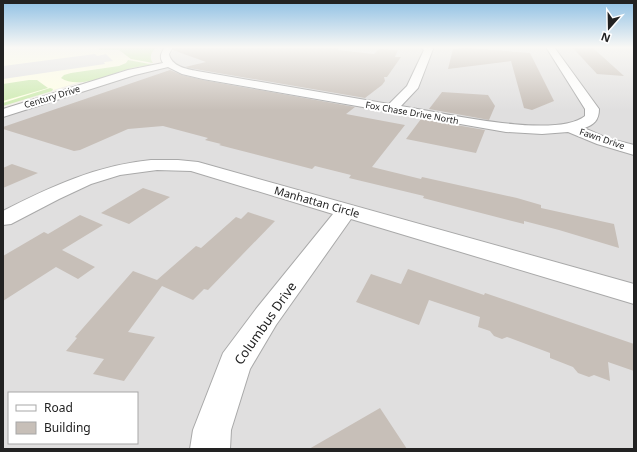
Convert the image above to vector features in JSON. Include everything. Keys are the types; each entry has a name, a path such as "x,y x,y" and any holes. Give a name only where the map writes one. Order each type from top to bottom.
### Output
{"street":[{"name":"Century Drive","path":"3,113 132,72 151,68"},
{"name":"Fox Chase Drive North","path":"178,68 209,77 516,130 550,130 570,128 584,124 590,120 593,111 564,68"},
{"path":"391,109 414,85 421,68"},
{"name":"Fawn Drive","path":"570,128 602,141 634,150"},
{"name":"Manhattan Circle","path":"3,219 76,183 138,161 192,166 634,294"},
{"name":"Columbus Drive","path":"210,449 212,430 235,364 266,317 347,211"}],"shaded area":[{"path":"3,68 126,68 3,105"},
{"path":"3,68 77,68 3,79"},
{"path":"163,68 634,68 634,449 3,449 3,116 148,71"}],"green space":[{"path":"105,68 134,68 103,77 135,68 143,68 86,83 83,83 98,79 69,82 61,78 64,75 71,73"},
{"path":"37,80 48,88 3,101 3,84"},
{"path":"50,88 53,89 52,91 3,106 3,103"}],"building":[{"path":"190,68 393,68 387,77 384,77 385,81 382,85 365,98"},
{"path":"513,68 538,68 554,101 532,110 524,108"},
{"path":"592,68 615,68 624,76 597,74"},
{"path":"170,70 182,75 203,80 355,107 346,114 405,125 372,167 421,179 422,177 517,198 541,205 541,208 614,224 619,248 559,230 524,221 524,224 423,198 424,196 349,178 351,175 315,166 312,169 219,145 221,144 205,140 208,138 163,126 128,129 80,150 74,151 3,129 3,127"},
{"path":"442,92 488,95 495,106 489,120 429,109"},
{"path":"421,119 485,130 476,153 406,139"},
{"path":"12,164 38,173 3,188 3,168"},
{"path":"143,188 170,197 129,224 101,213"},
{"path":"248,212 275,221 208,290 204,289 193,300 162,286 128,332 155,337 124,381 93,374 104,359 66,351 77,338 75,337 133,271 157,280 196,246 201,248 236,217 241,219"},
{"path":"80,215 103,225 62,250 95,267 78,279 56,267 3,301 3,256 44,232 48,234"},
{"path":"408,269 484,295 485,293 634,344 634,371 608,362 610,381 594,375 589,377 578,373 573,367 550,358 550,353 507,337 502,339 494,336 490,331 478,327 480,317 429,300 419,325 356,302 371,274 401,284"},
{"path":"380,408 407,449 309,449"}]}
